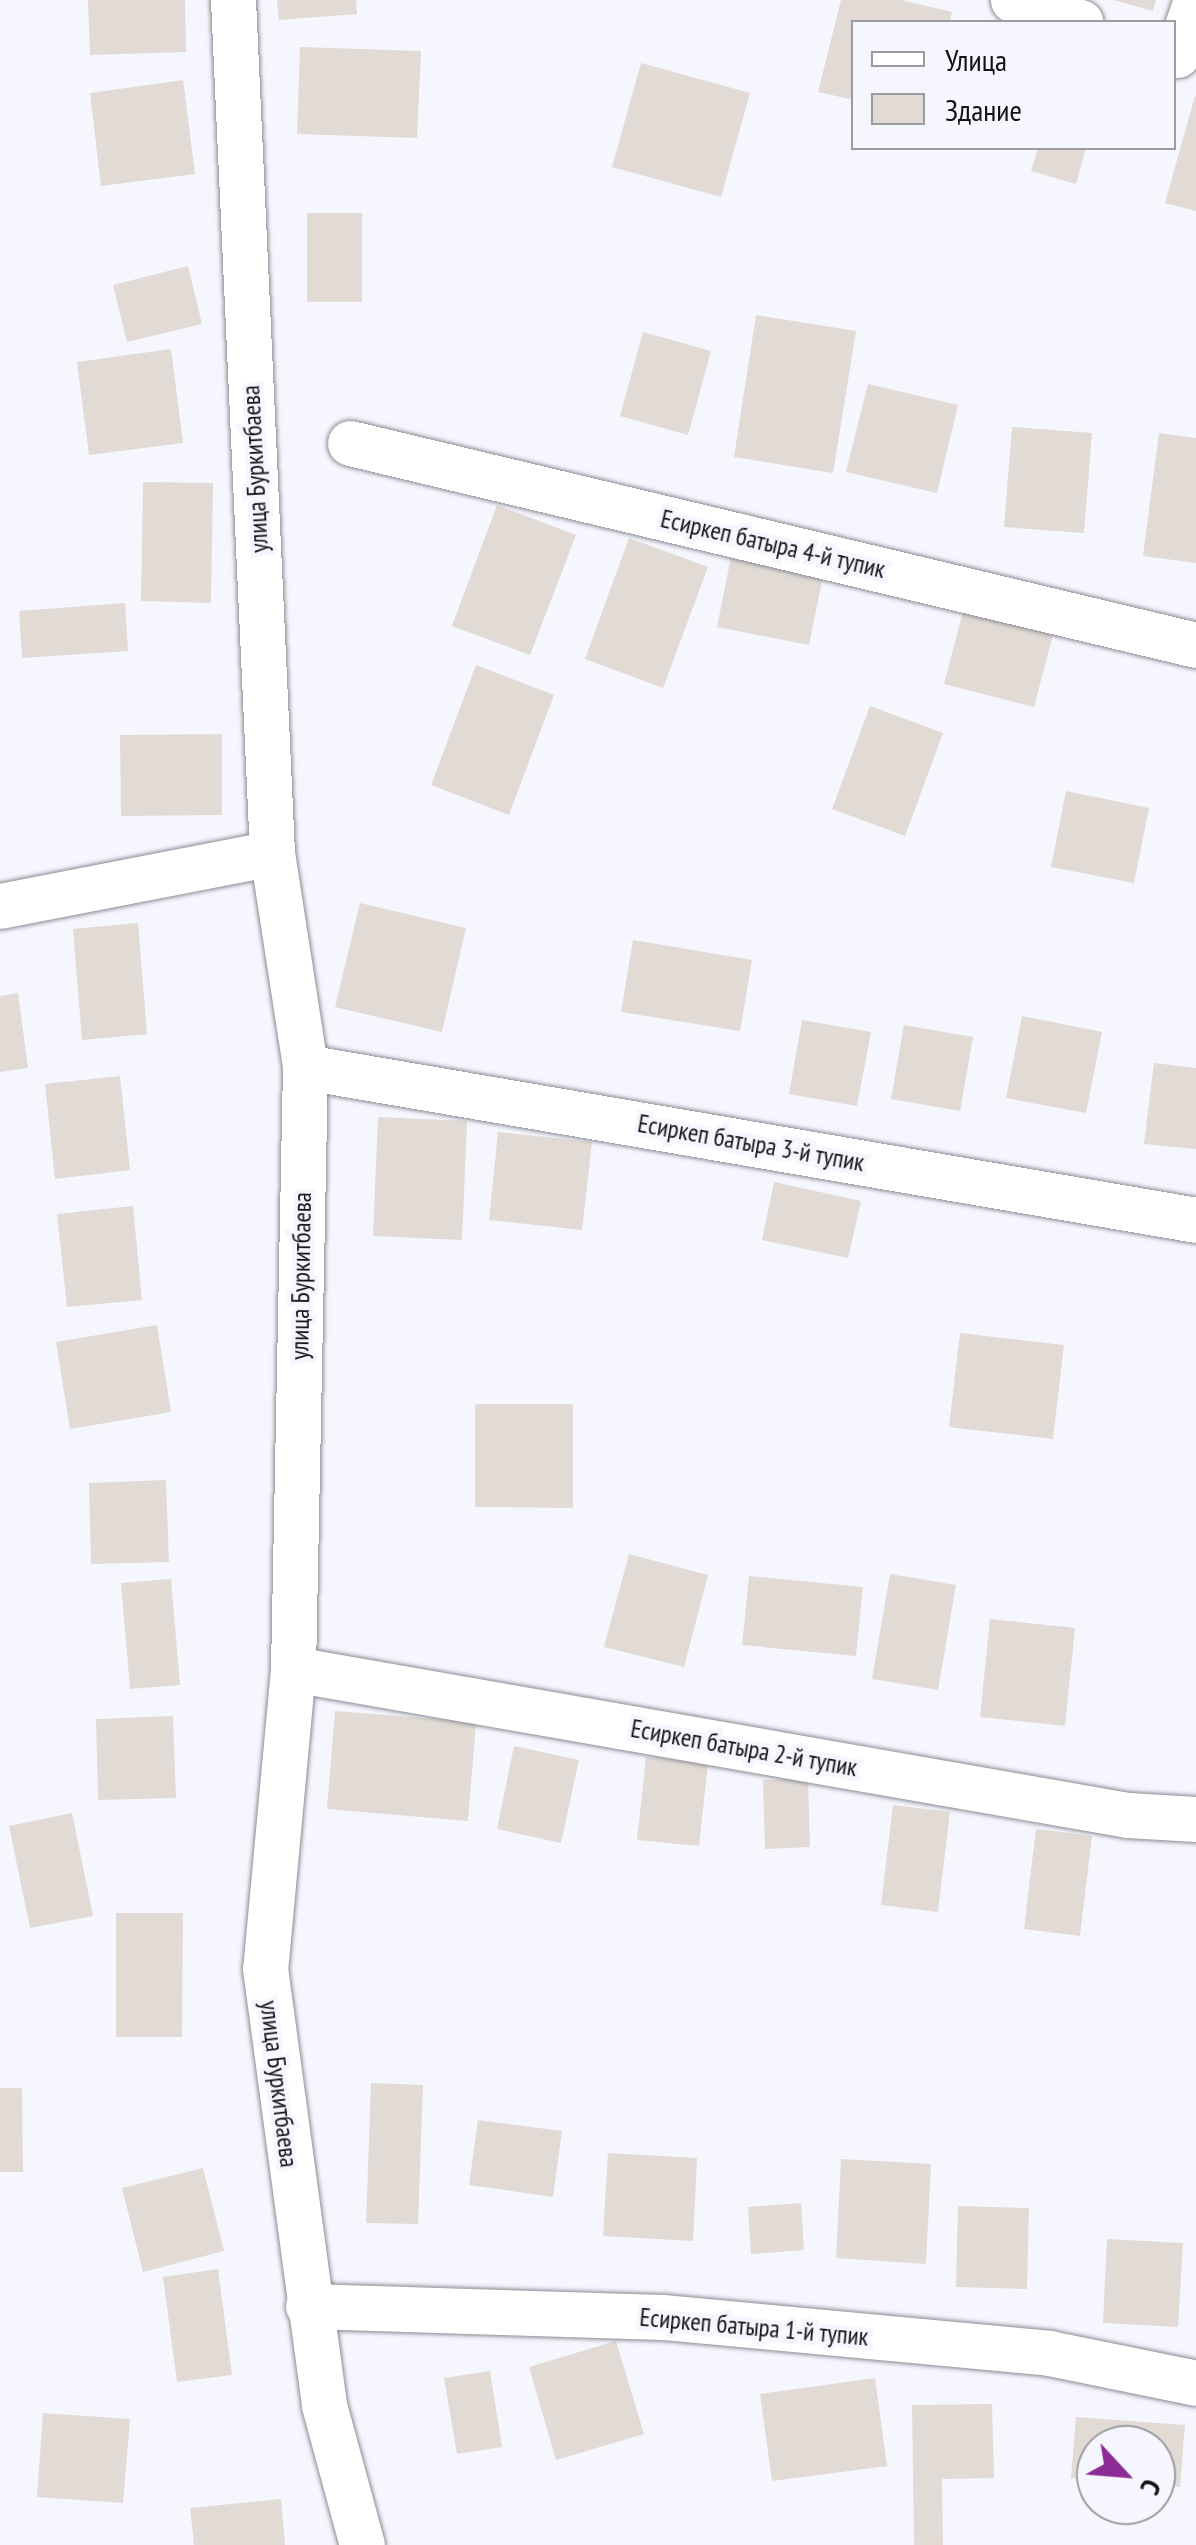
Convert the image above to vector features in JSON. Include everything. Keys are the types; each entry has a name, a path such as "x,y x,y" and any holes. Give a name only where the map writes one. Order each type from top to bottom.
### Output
{"street":[{"name":"улица Буркитбаева","path":"233,0 272,853 306,1067 294,1669 265,1968 324,2405 362,2545"},
{"path":"1013,0 1074,20"},
{"path":"1182,56 1196,0"},
{"name":"Есиркеп батыра 4-й тупик","path":"350,443 1196,644"},
{"path":"0,906 272,853"},
{"name":"Есиркеп батыра 3-й тупик","path":"306,1067 1196,1220"},
{"name":"Есиркеп батыра 2-й тупик","path":"294,1669 1128,1816 1196,1819"},
{"name":"Есиркеп батыра 1-й тупик","path":"308,2306 663,2317 1048,2353 1196,2382"}],"building":[{"path":"88,0 185,0 186,52 90,55"},
{"path":"277,0 356,0 357,14 279,20"},
{"path":"841,0 901,0 952,12 950,20 851,20 851,99 818,92"},
{"path":"1114,0 1156,0 1153,11"},
{"path":"300,47 421,51 417,138 297,134"},
{"path":"641,63 750,93 721,197 612,167"},
{"path":"183,80 195,174 101,186 90,93"},
{"path":"1196,97 1196,211 1165,203"},
{"path":"1037,150 1085,150 1076,184 1031,171"},
{"path":"307,213 362,213 362,302 307,302"},
{"path":"188,266 202,324 127,342 113,285"},
{"path":"756,315 856,331 833,473 734,457"},
{"path":"643,332 711,351 688,435 620,416"},
{"path":"171,349 183,443 89,455 77,362"},
{"path":"868,384 958,405 937,493 846,472"},
{"path":"1012,427 1092,433 1084,533 1004,527"},
{"path":"1159,433 1196,438 1196,563 1143,556"},
{"path":"143,482 213,483 211,603 141,601"},
{"path":"497,505 576,535 530,655 452,626"},
{"path":"629,538 708,567 663,688 585,659"},
{"path":"731,557 823,576 809,645 717,627"},
{"path":"966,600 1056,623 1034,707 944,684"},
{"path":"125,603 128,651 22,658 19,611"},
{"path":"476,665 554,695 509,815 431,785"},
{"path":"870,706 943,733 905,836 832,809"},
{"path":"222,734 222,815 121,816 120,735"},
{"path":"1066,791 1149,808 1134,883 1051,867"},
{"path":"360,903 466,928 442,1032 335,1007"},
{"path":"138,923 147,1034 82,1040 73,929"},
{"path":"633,940 752,960 740,1031 621,1012"},
{"path":"18,993 28,1068 0,1072 0,996"},
{"path":"1022,1016 1102,1032 1086,1113 1006,1098"},
{"path":"802,1020 871,1032 857,1106 789,1094"},
{"path":"904,1025 973,1037 960,1111 891,1099"},
{"path":"1154,1063 1196,1068 1196,1149 1144,1144"},
{"path":"120,1076 130,1170 55,1179 45,1084"},
{"path":"378,1117 467,1121 462,1240 373,1236"},
{"path":"498,1132 592,1142 582,1230 489,1220"},
{"path":"774,1182 861,1201 848,1258 762,1240"},
{"path":"133,1206 142,1300 67,1307 57,1214"},
{"path":"157,1325 171,1412 70,1429 56,1342"},
{"path":"960,1333 1064,1345 1053,1439 949,1427"},
{"path":"475,1404 573,1404 573,1508 475,1507"},
{"path":"166,1480 169,1562 91,1564 89,1483"},
{"path":"629,1554 708,1575 684,1667 604,1647"},
{"path":"890,1574 956,1585 938,1690 872,1679"},
{"path":"749,1576 863,1587 856,1656 742,1645"},
{"path":"171,1579 180,1685 130,1689 121,1583"},
{"path":"990,1619 1075,1628 1065,1726 980,1717"},
{"path":"335,1711 476,1722 468,1821 327,1809"},
{"path":"173,1716 176,1798 98,1800 96,1719"},
{"path":"514,1746 579,1760 561,1843 497,1829"},
{"path":"646,1757 708,1763 699,1846 637,1840"},
{"path":"808,1779 810,1847 765,1849 763,1780"},
{"path":"893,1805 950,1812 938,1912 881,1905"},
{"path":"72,1813 93,1916 30,1928 9,1826"},
{"path":"1036,1829 1092,1836 1080,1936 1024,1929"},
{"path":"116,1913 183,1913 182,2037 116,2037"},
{"path":"371,2083 423,2085 418,2224 366,2223"},
{"path":"0,2088 22,2088 23,2172 0,2172"},
{"path":"478,2120 562,2131 553,2197 469,2185"},
{"path":"608,2153 697,2158 693,2241 603,2236"},
{"path":"841,2159 931,2164 926,2264 836,2258"},
{"path":"203,2168 224,2251 143,2272 122,2188"},
{"path":"801,2203 804,2250 751,2254 748,2207"},
{"path":"958,2206 1029,2208 1027,2289 956,2287"},
{"path":"1107,2239 1183,2243 1178,2327 1103,2323"},
{"path":"218,2269 232,2375 177,2382 163,2277"},
{"path":"616,2341 644,2434 556,2460 529,2367"},
{"path":"490,2371 502,2447 457,2454 444,2378"},
{"path":"875,2378 887,2466 772,2481 760,2394"},
{"path":"992,2404 994,2478 942,2479 943,2545 914,2545 912,2405"},
{"path":"43,2413 130,2419 123,2503 37,2497"},
{"path":"1076,2417 1185,2425 1180,2487 1176,2487 1176,2425 1076,2425 1076,2478 1071,2478"},
{"path":"281,2499 285,2545 194,2545 190,2508"}]}
